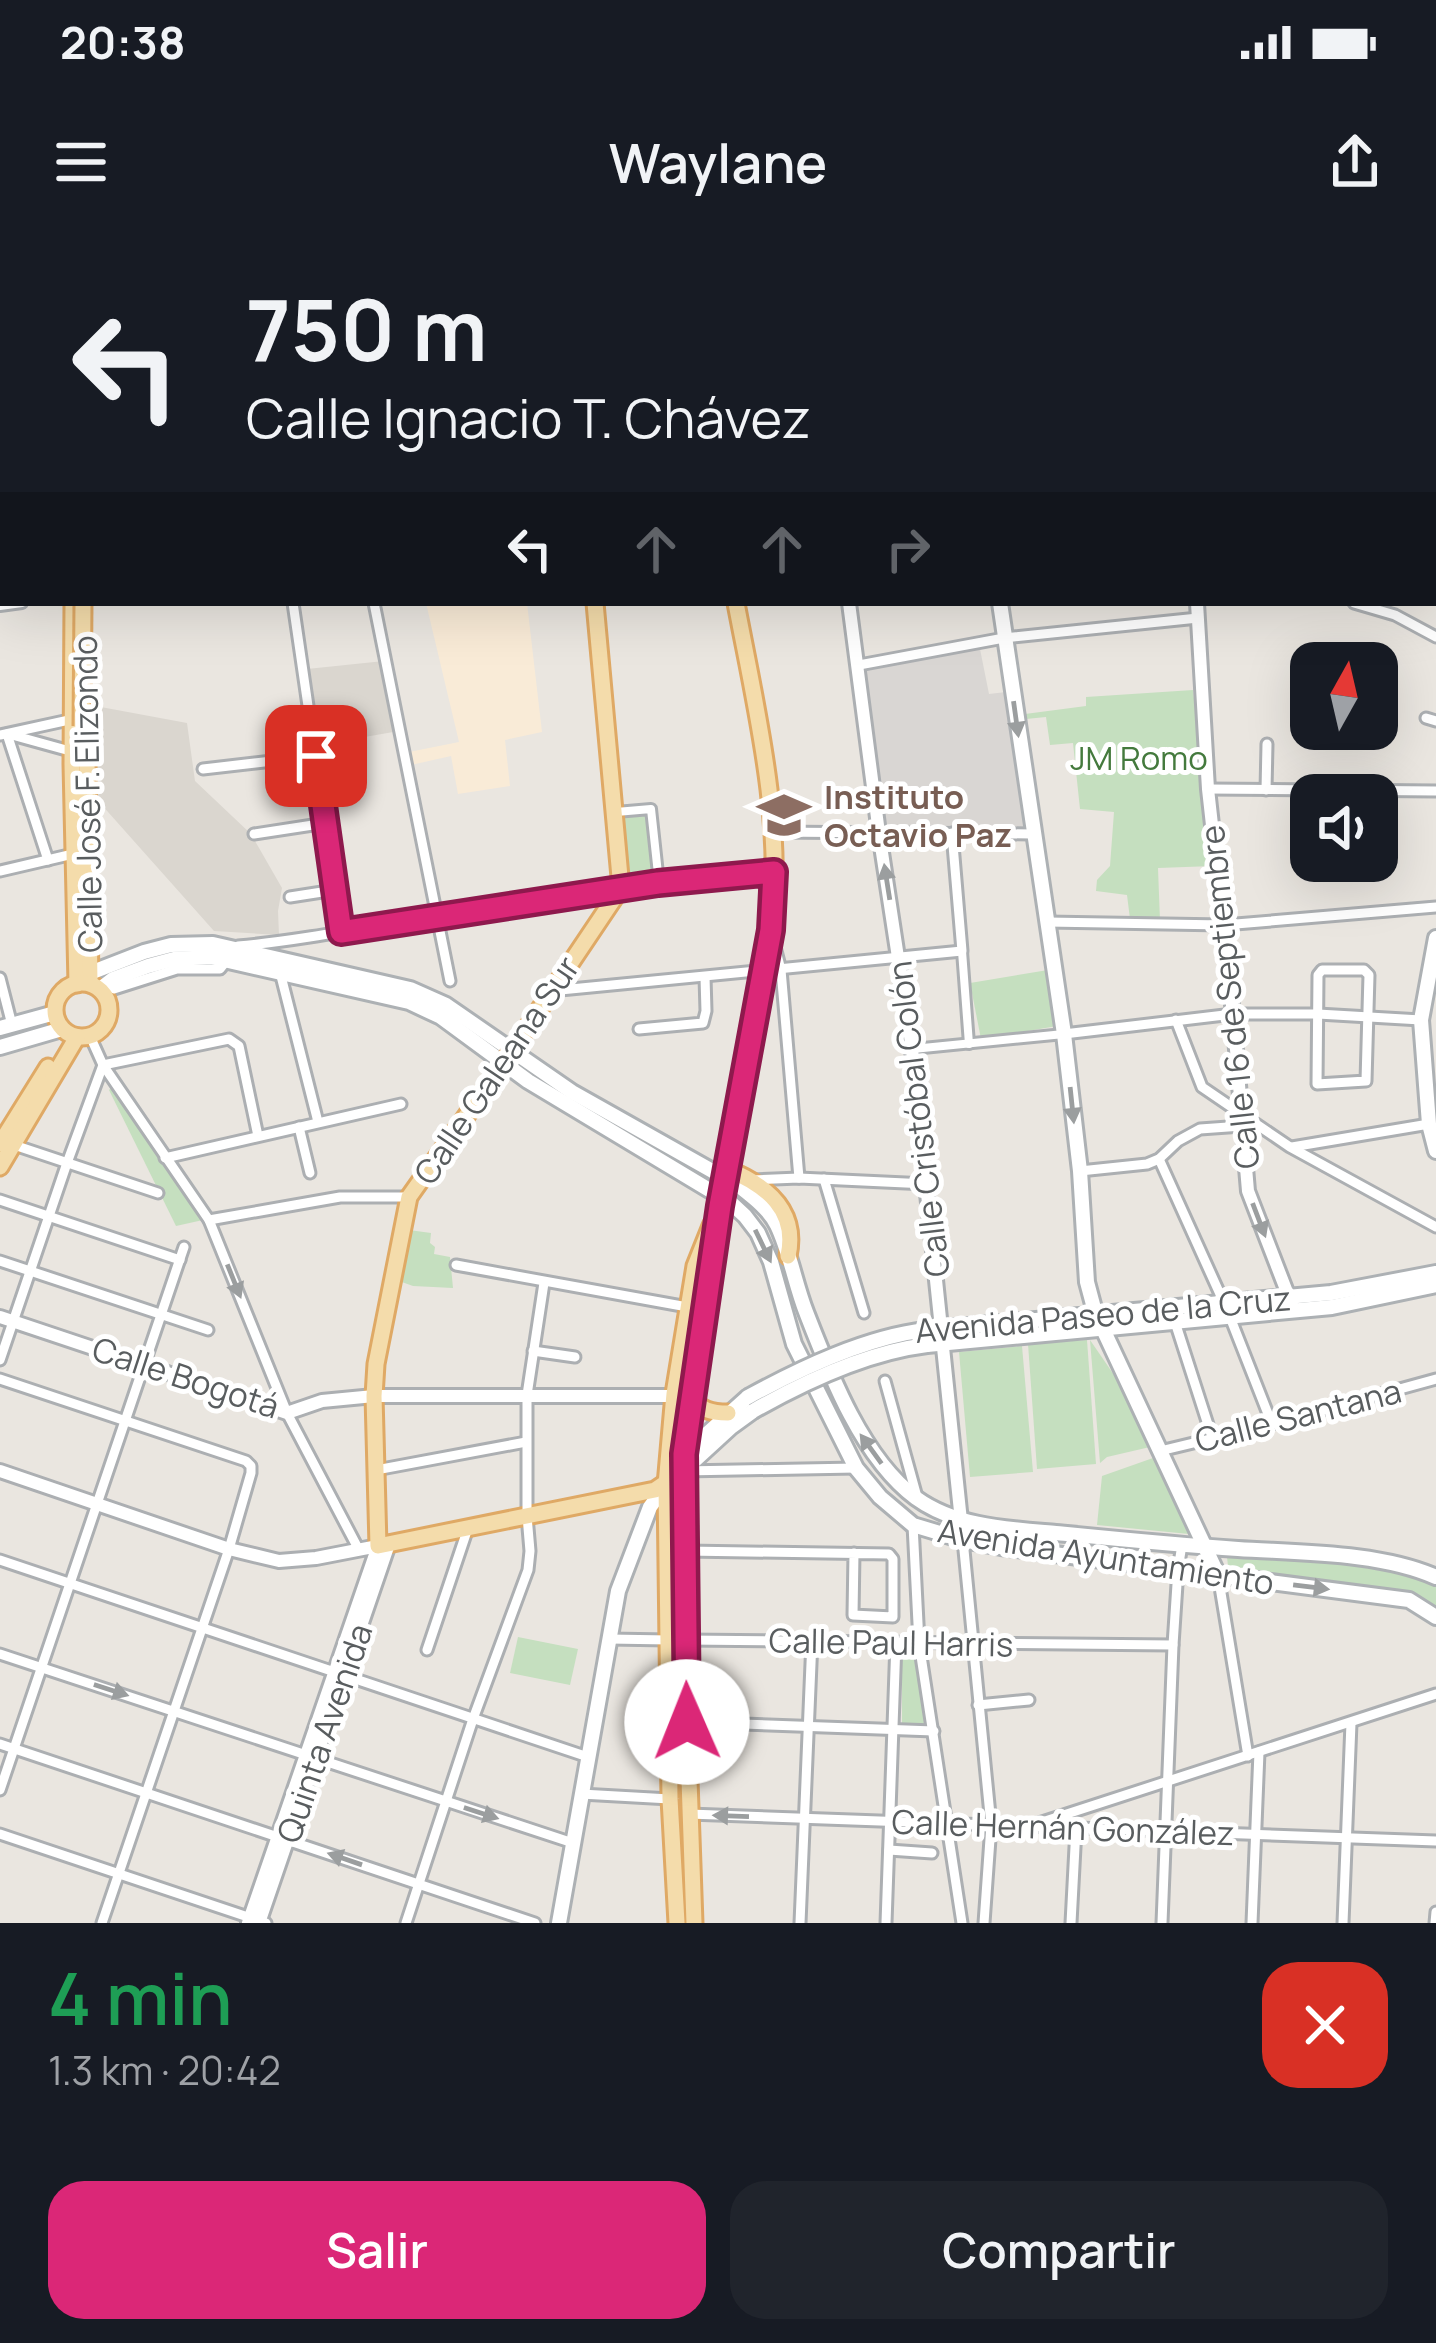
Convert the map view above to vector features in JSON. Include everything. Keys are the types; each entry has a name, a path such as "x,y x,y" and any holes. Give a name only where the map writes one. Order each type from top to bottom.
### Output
{"main road":[{"name":"Calle José F. Elizondo","path":"73,606 76,759 92,983"},
{"path":"595,606 621,888"},
{"path":"677,1923 670,1798 677,1640 675,1470 696,1309 695,1266 720,1210 771,930 774,872 761,739 737,606"},
{"path":"1000,606 1064,1034 1087,1282 1102,1328 1217,1575"},
{"name":"Calle José F. Elizondo","path":"76,759 73,854 92,983"},
{"name":"Calle Galeana Sur","path":"384,1545 376,1470 376,1364 409,1197 621,888"},
{"path":"1436,938 1420,1020 1436,1151"},
{"name":"Avenida Ayuntamiento","path":"92,983 128,957 195,944 410,988 446,1005 572,1092 739,1186 758,1202 776,1223 806,1312 859,1433 891,1476 917,1499 961,1519 996,1528 1346,1556 1422,1570 1436,1577"},
{"name":"Avenida Ayuntamiento","path":"229,953 280,972 409,1001 441,1017 528,1081 730,1203 758,1233 794,1344 856,1468 880,1498 913,1525 963,1540 1409,1600 1436,1617"},
{"path":"0,1167 4,1142 71,1030 60,994 92,983 107,1000 110,1012 102,1030 71,1030 6,1026"},
{"path":"0,1047 71,1030"},
{"path":"727,1170 752,1180 775,1200 792,1238 788,1256"},
{"name":"Avenida Paseo de la Cruz","path":"1292,1304 1436,1273"},
{"name":"Avenida Paseo de la Cruz","path":"935,1336 1095,1312 1292,1304 1332,1307 1436,1285"},
{"name":"Avenida Paseo de la Cruz","path":"675,1470 731,1427 777,1381 891,1334 1102,1328 1175,1322 1227,1310"},
{"path":"682,1395 712,1413 728,1412"},
{"name":"Avenida Paseo de la Cruz","path":"675,1470 728,1412 750,1404"},
{"path":"384,1545 655,1490 675,1470"},
{"path":"675,1470 686,1551 677,1640 687,1722 694,1923"},
{"path":"559,1923 619,1591 650,1508 675,1470"}],"street":[{"path":"3,735 76,759 88,625 75,606"},
{"path":"293,606 341,932"},
{"path":"375,606 450,981"},
{"name":"Calle Cristóbal Colón","path":"849,606 911,1049 926,1184 935,1336 961,1519 991,1825 984,1923"},
{"name":"Calle 16 de Septiembre","path":"1197,606 1208,789 1248,1192 1292,1304"},
{"path":"1364,606 1395,615 1436,637"},
{"path":"859,664 1004,638 1198,618"},
{"path":"3,735 75,724"},
{"path":"3,735 48,860"},
{"path":"1266,790 1267,744"},
{"path":"203,769 316,756"},
{"path":"1208,789 1436,791"},
{"path":"615,812 651,809 658,883"},
{"path":"254,833 326,823"},
{"path":"772,832 1033,834"},
{"path":"952,833 970,1044"},
{"path":"0,871 73,854"},
{"path":"92,983 114,988 177,969 220,969 229,953 438,915 658,883 774,872"},
{"path":"290,897 335,890"},
{"path":"1047,922 1224,926 1436,907"},
{"path":"771,930 781,970 799,1178"},
{"path":"550,991 962,951"},
{"path":"1364,970 1369,975 1369,1016 1366,1081 1319,1085 1319,972 1364,970"},
{"path":"280,972 318,1122"},
{"path":"639,1029 703,1023 705,976"},
{"path":"0,978 6,1026"},
{"path":"911,1049 1233,1014 1420,1020"},
{"path":"1177,1020 1202,1087 1241,1121 1436,1227"},
{"path":"71,1030 104,1065 209,1220 287,1413 359,1550 364,1587"},
{"path":"104,1065 235,1041 258,1136"},
{"path":"0,1360 7,1319 30,1271 104,1065"},
{"path":"165,1158 401,1104"},
{"path":"1290,1147 1431,1111"},
{"path":"1080,1172 1147,1164 1200,1129 1241,1121"},
{"path":"299,1127 310,1173"},
{"path":"4,1142 158,1193"},
{"path":"1160,1159 1272,1424"},
{"path":"824,1179 864,1313"},
{"path":"752,1180 926,1184"},
{"path":"209,1220 340,1197 409,1197"},
{"path":"0,1201 181,1260"},
{"path":"0,1790 184,1247"},
{"path":"0,1261 208,1330"},
{"path":"455,1265 696,1309"},
{"path":"406,1923 528,1570 526,1395 544,1283"},
{"name":"Calle Bogotá","path":"7,1319 287,1413 322,1401 374,1396 682,1395"},
{"path":"1175,1322 1212,1437"},
{"path":"533,1351 575,1357"},
{"path":"0,1379 251,1466 229,1549 102,1923"},
{"name":"Calle Santana","path":"1160,1451 1436,1379"},
{"path":"884,1381 917,1499"},
{"path":"376,1470 526,1442"},
{"path":"675,1470 856,1468"},
{"path":"0,1472 278,1561 384,1545"},
{"path":"913,1525 920,1643 962,1923"},
{"path":"427,1649 468,1528"},
{"name":"Quinta Avenida","path":"339,1674 364,1587 384,1545"},
{"name":"Quinta Avenida","path":"256,1922 384,1545"},
{"path":"1162,1923 1173,1645 1182,1545"},
{"path":"686,1551 854,1553 892,1555 893,1617 856,1617 852,1612 854,1553"},
{"path":"0,1560 588,1757"},
{"path":"1217,1575 1253,1754 1252,1923"},
{"name":"Calle Paul Harris","path":"609,1639 1173,1645"},
{"path":"800,1923 812,1640"},
{"path":"886,1923 896,1642"},
{"path":"0,1654 572,1843"},
{"path":"1028,1826 1436,1694"},
{"path":"978,1706 1029,1700"},
{"path":"687,1722 934,1731"},
{"path":"1343,1923 1351,1724"},
{"path":"0,1744 536,1923"},
{"path":"581,1794 670,1798"},
{"name":"Calle Hernán González","path":"689,1814 1436,1840"},
{"path":"1071,1923 1076,1828"},
{"path":"0,1834 256,1922"},
{"path":"889,1850 932,1853"},
{"path":"1436,1912 1436,1923"}],"shaded area":[{"path":"427,606 527,606 542,732 505,740 510,786 458,794 451,756 411,765 409,752 459,742"},
{"name":"JM Romo","path":"980,649 989,694 1006,692 1028,828 884,828 864,669"},
{"path":"384,661 399,731 319,745 307,669"},
{"path":"90,705 187,723 195,781 251,834 282,888 279,935 214,931 92,794"}],"green space":[{"name":"JM Romo","path":"1193,690 1213,866 1158,868 1160,921 1130,919 1127,895 1096,891 1097,880 1110,866 1114,812 1080,809 1073,743 1050,745 1046,717 1026,719 1025,714 1086,706 1086,697"},
{"path":"648,811 657,879 627,882 618,814"},
{"path":"1048,970 1057,1026 981,1039 970,983"},
{"path":"112,1087 203,1220 176,1226 109,1090"},
{"path":"409,1230 431,1233 434,1254 450,1257 453,1288 399,1281"},
{"path":"1087,1340 1096,1464 1037,1469 1028,1344"},
{"path":"1090,1340 1123,1388 1150,1447 1100,1463"},
{"path":"1022,1346 1033,1472 970,1477 959,1352"},
{"path":"1153,1458 1189,1534 1097,1525 1102,1476"},
{"path":"1227,1557 1393,1569 1436,1585 1436,1609 1409,1593 1228,1566"},
{"path":"518,1637 578,1649 570,1685 510,1673"},
{"path":"918,1645 930,1724 902,1725 902,1646"}],"place":[{"name":"Instituto Octavio Paz","path":"784,815"}],"route":[{"path":"316,756 341,932 658,883 774,872 771,930 720,1206 684,1454 687,1722"}]}
